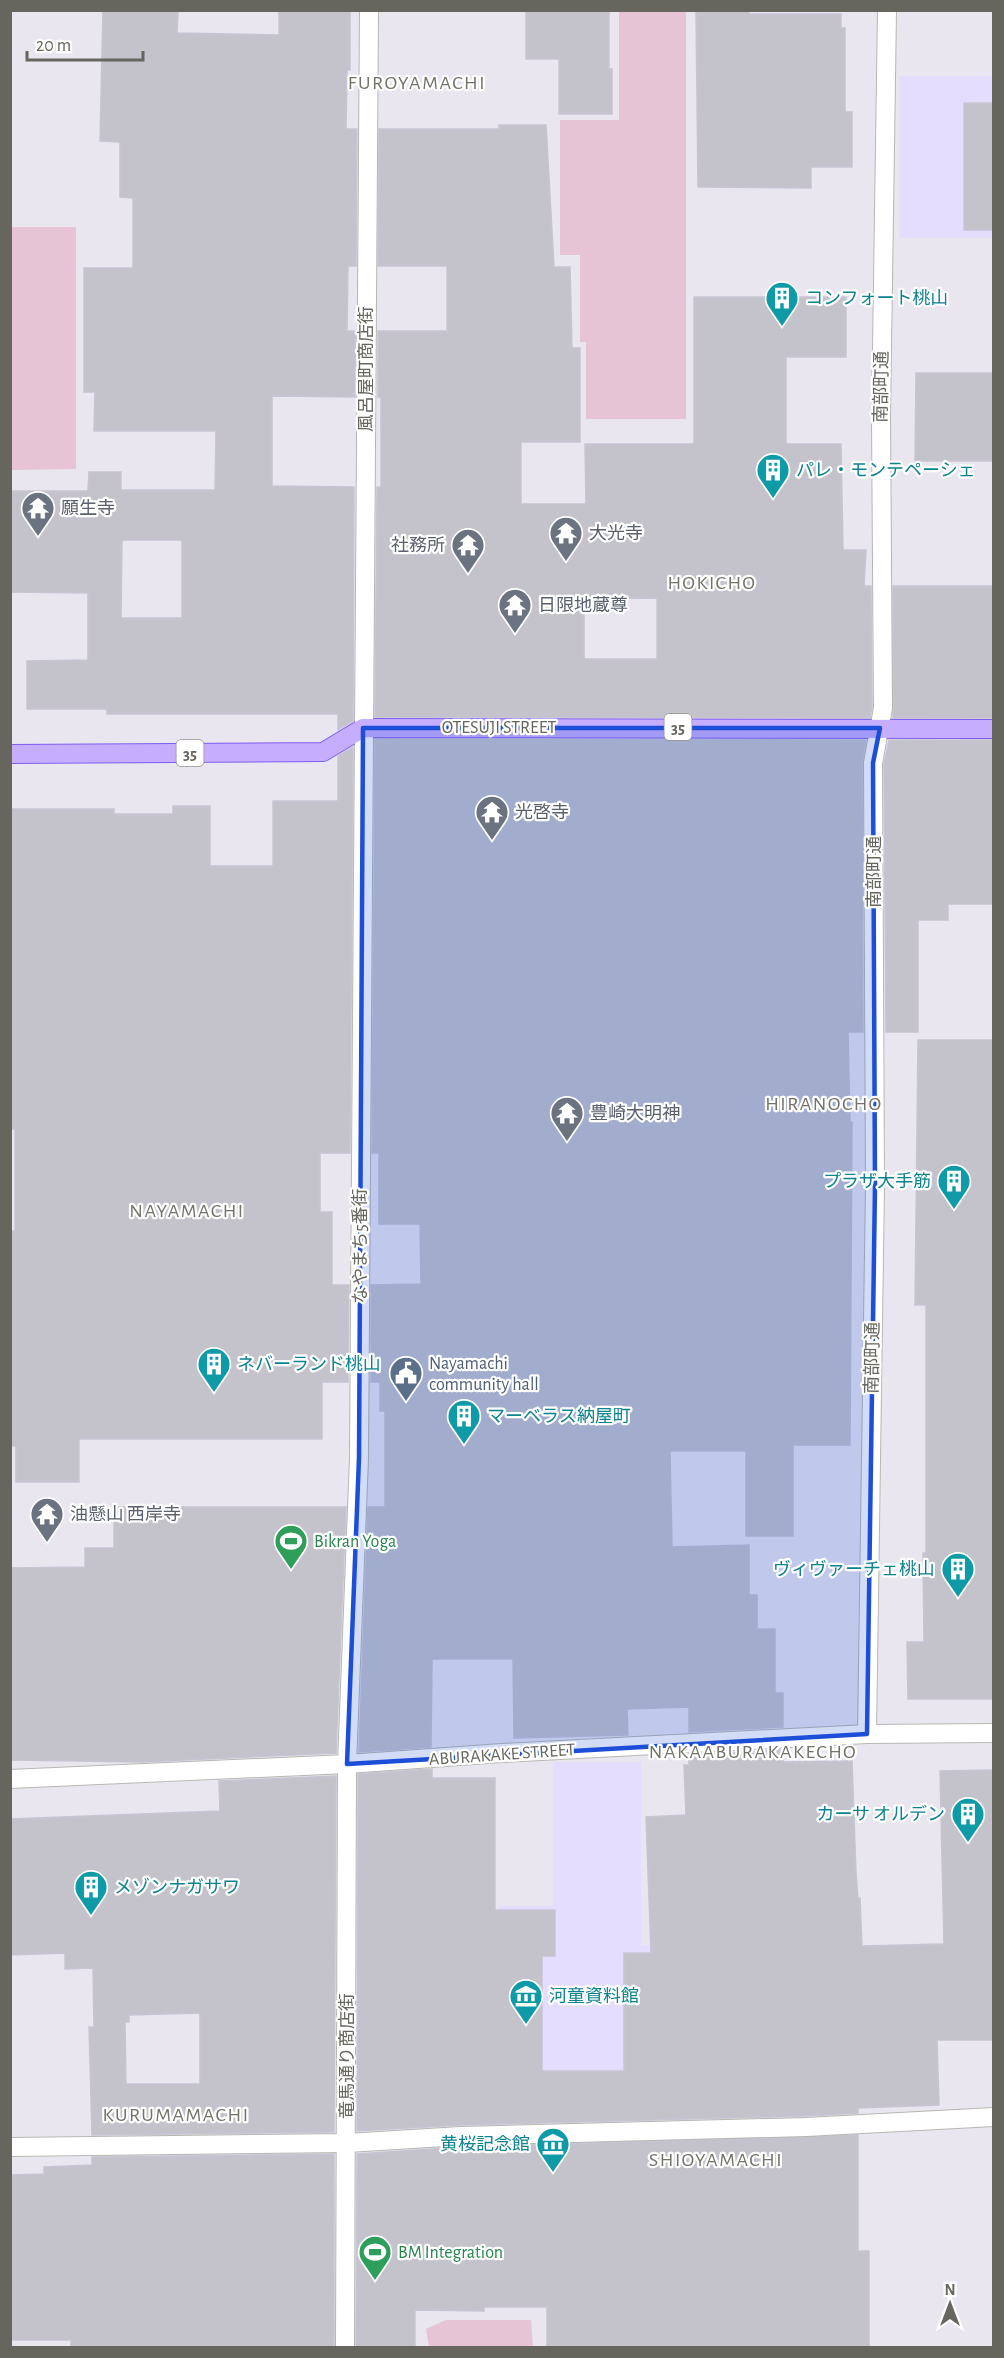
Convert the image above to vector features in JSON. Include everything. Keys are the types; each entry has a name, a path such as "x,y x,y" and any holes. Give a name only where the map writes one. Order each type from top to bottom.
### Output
{"main road":[{"name":"OTESUJI STREET","path":"363,728 993,729"},
{"name":"35","path":"10,754 323,752 363,728"}],"street":[{"name":"風呂屋町商店街","path":"363,728 369,10"},
{"name":"南部町通","path":"867,1734 875,1186 873,763 884,708 881,416 887,10"},
{"name":"なやまち5番街","path":"346,1764 359,1458 363,728"},
{"name":"ABURAKAKE STREET","path":"10,1779 346,1764 502,1753 867,1734 993,1733"},
{"name":"竜馬通り商店街","path":"345,2348 346,1764"},
{"path":"10,2147 346,2143 473,2136 806,2127 993,2117"}],"highlighted area":[{"path":"363,728 880,728 873,763 875,1186 867,1734 347,1764 359,1458"}],"shaded area":[{"path":"619,11 686,11 686,419 586,419 586,342 580,342 580,255 560,255 560,120 619,120"},
{"path":"899,76 993,76 993,238 899,238"},
{"path":"10,227 76,227 76,469 11,470"},
{"path":"553,1762 641,1762 641,1945 721,1945 720,2118 499,2118 499,1906 553,1906"},
{"path":"446,2320 531,2320 533,2347 429,2347 426,2329"}],"building":[{"path":"103,10 178,10 177,33 279,35 279,11 350,11 350,70 347,70 346,129 357,129 356,266 348,266 347,331 356,331 355,397 272,396 272,486 354,487 353,721 338,730 338,714 107,714 107,709 27,709 27,661 88,660 88,593 10,592 10,491 88,491 89,472 121,472 121,490 215,490 216,431 94,431 95,392 84,392 84,268 133,268 133,198 120,197 120,142 100,141","holes":["122,540 182,540 182,618 121,618"]},
{"path":"526,10 609,10 612,114 559,114 559,59 526,59"},
{"path":"696,10 749,10 749,14 841,14 841,28 845,28 845,112 852,112 852,167 811,167 811,188 698,187"},
{"path":"964,103 993,103 993,230 964,230"},
{"path":"499,125 546,125 554,267 570,267 572,348 580,348 580,442 521,442 521,504 586,504 585,444 694,444 694,297 846,297 846,357 786,357 786,444 841,444 843,550 866,550 864,586 871,586 872,707 870,718 375,717 377,487 381,487 378,331 447,331 447,266 378,266 379,129 499,129","holes":["657,598 657,659 584,659 584,599"]},
{"path":"916,373 993,373 993,461 915,461"},
{"path":"893,586 993,586 993,718 893,718"},
{"path":"375,739 866,740 862,763 863,1032 848,1032 850,1122 852,1122 850,1445 793,1445 793,1536 746,1536 746,1451 670,1451 672,1547 749,1545 749,1595 757,1595 757,1629 775,1629 775,1693 783,1693 783,1727 689,1732 689,1707 627,1709 628,1735 514,1738 513,1659 432,1659 431,1747 359,1752 368,1507 385,1507 385,1411 380,1411 380,1382 371,1382 371,1285 421,1284 420,1224 379,1224 379,1153 372,1153"},
{"path":"889,740 993,740 993,904 948,904 948,920 918,920 918,1032 886,1032 884,764"},
{"path":"353,747 350,1153 320,1153 320,1212 332,1212 332,1285 349,1285 348,1382 322,1382 322,1439 79,1439 79,1482 16,1482 16,1446 10,1446 10,1231 15,1231 15,1129 10,1129 10,809 114,809 114,814 173,814 173,806 210,806 210,866 273,866 273,801 338,801 338,756"},
{"path":"918,1040 993,1040 993,1699 908,1699 907,1642 924,1642 923,1553 926,1553 926,1305 915,1305"},
{"path":"114,1507 346,1507 336,1753 142,1762 10,1760 10,1568 85,1567 85,1548 114,1548"},
{"path":"783,1750 783,1762 852,1761 856,1873 858,1898 860,1898 862,1946 944,1944 940,1771 993,1770 993,2040 937,2040 939,2105 858,2108 858,2113 806,2116 461,2125 357,2131 358,1774 432,1769 432,1778 495,1778 495,1910 555,1910 555,1956 542,1956 542,2071 624,2071 624,1953 651,1953 646,1817 686,1815 684,1765 689,1765 689,1755"},
{"path":"336,1776 334,2132 92,2135 89,2027 94,2027 93,1968 65,1969 65,1953 10,1955 10,1819 220,1811 219,1781","holes":["200,2013 200,2084 126,2084 125,2022 129,2022 129,2015"]},
{"path":"858,2135 858,2251 869,2251 869,2348 547,2348 547,2307 484,2307 484,2311 415,2310 415,2348 356,2348 357,2154 461,2147"},
{"path":"334,2154 334,2348 71,2348 71,2340 10,2340 10,2175 44,2174 44,2167 92,2165 92,2157"}],"place":[{"name":"コンフォート桃山","path":"782,327"},
{"name":"パレ・モンテペーシェ","path":"773,499"},
{"name":"願生寺","path":"38,537"},
{"name":"大光寺","path":"566,562"},
{"name":"社務所","path":"468,574"},
{"name":"日限地蔵尊","path":"515,634"},
{"name":"光啓寺","path":"492,841"},
{"name":"豊崎大明神","path":"567,1142"},
{"name":"プラザ大手筋","path":"954,1210"},
{"name":"ネバーランド桃山","path":"214,1393"},
{"name":"Nayamachi community hall","path":"406,1402"},
{"name":"マーベラス納屋町","path":"464,1445"},
{"name":"油懸山 西岸寺","path":"47,1543"},
{"name":"Bikran Yoga","path":"291,1570"},
{"name":"ヴィヴァーチェ桃山","path":"958,1598"},
{"name":"カーサ オルデン","path":"968,1843"},
{"name":"メゾンナガサワ","path":"91,1916"},
{"name":"河童資料館","path":"526,2025"},
{"name":"黄桜記念館","path":"553,2173"},
{"name":"BM Integration","path":"375,2281"}],"district":[{"name":"FUROYAMACHI","path":"417,82"},
{"name":"HOKICHO","path":"712,582"},
{"name":"HIRANOCHO","path":"824,1103"},
{"name":"NAYAMACHI","path":"187,1210"},
{"name":"NAKAABURAKAKECHO","path":"753,1751"},
{"name":"KURUMAMACHI","path":"176,2114"},
{"name":"SHIOYAMACHI","path":"716,2159"}]}
